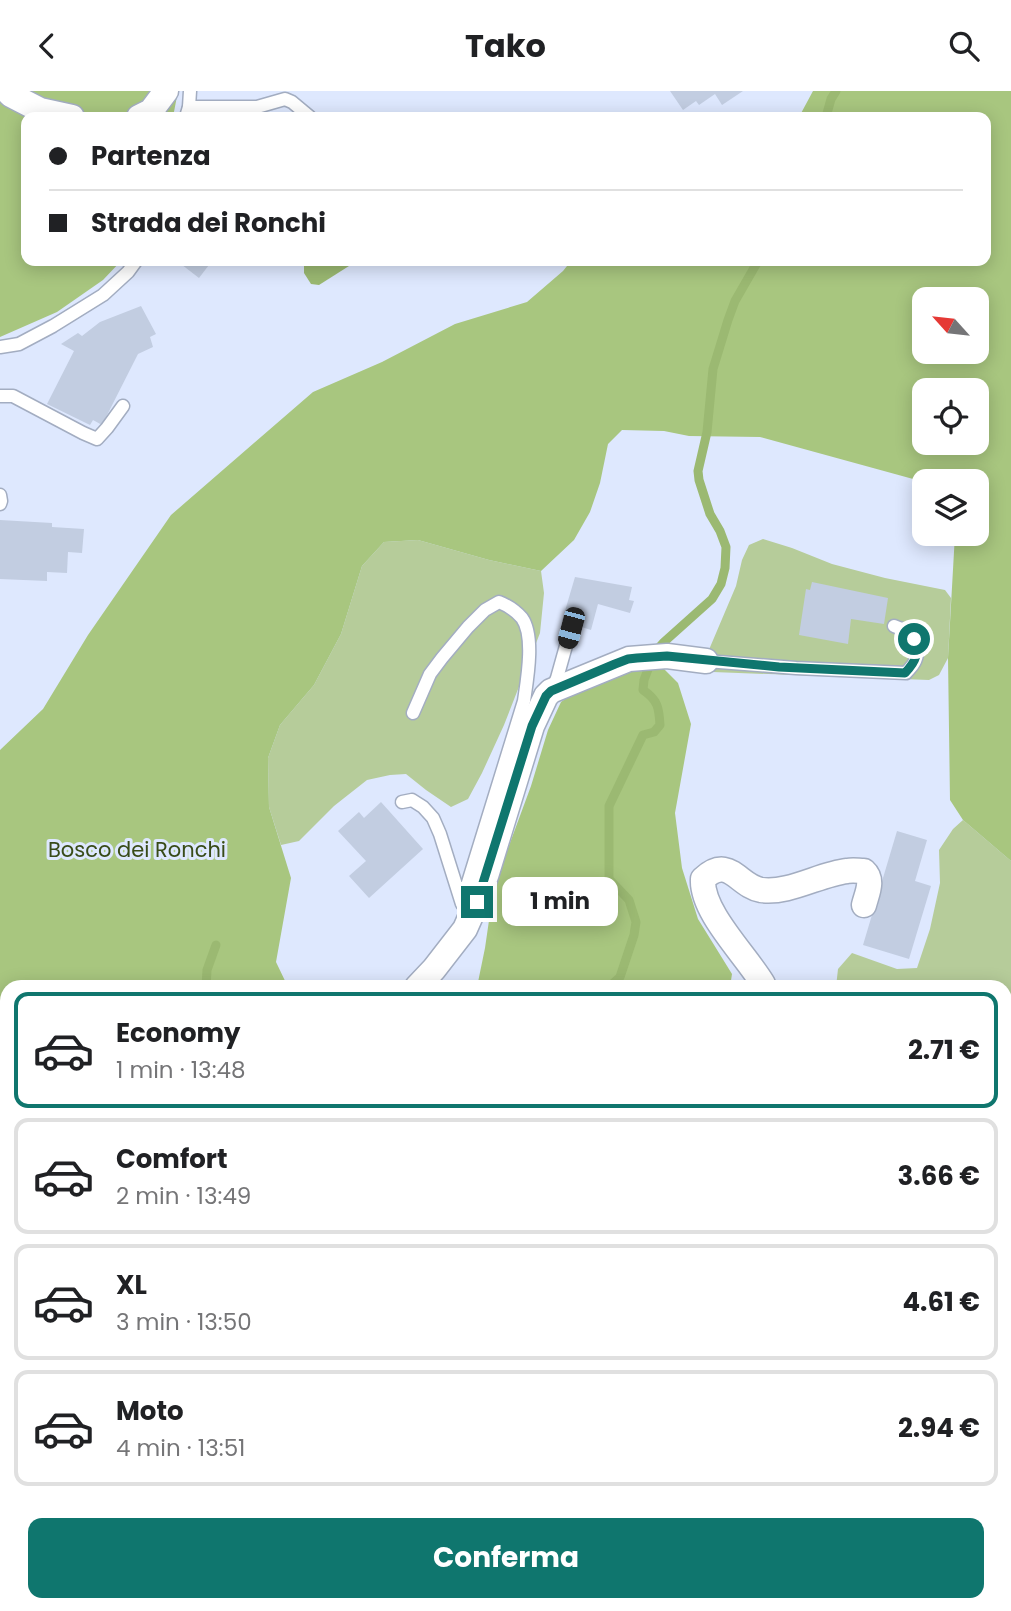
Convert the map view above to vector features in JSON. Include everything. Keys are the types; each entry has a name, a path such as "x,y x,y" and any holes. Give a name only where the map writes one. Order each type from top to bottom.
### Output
{"street":[{"path":"7,91 40,110 49,112"},
{"path":"149,112 166,91"},
{"path":"424,980 465,929 483,883 532,726 546,696 551,691 628,659 667,656 706,661"},
{"path":"760,980 728,936 703,889 703,879 710,872 722,869 733,872 759,890 774,890 847,871 864,870 870,880 864,905"}],"lane":[{"path":"190,91 188,112 257,107 285,99 304,112"},
{"path":"0,347 19,344 53,326 103,295 132,266"},
{"path":"0,396 13,396 97,439 123,406"},
{"path":"0,495 0,504"},
{"path":"413,713 430,674 468,627 485,610 499,602 512,607 524,620 529,641 529,672 524,701 462,902"},
{"path":"706,661 905,673 914,663 917,652 914,639 903,629 894,626"},
{"path":"551,691 571,628"},
{"path":"402,802 412,800 433,818 462,902 465,929"}],"shaded area":[{"path":"304,266 349,266 319,285 311,284 304,273"},
{"path":"763,539 832,564 945,590 951,598 948,658 939,675 929,680 713,672 709,666 708,652 736,586 742,560 749,545"},
{"path":"418,540 541,571 544,593 540,633 504,725 468,799 451,807 406,774 367,780 334,806 299,841 281,845 269,807 268,758 280,725 314,685 341,634 362,566 384,542"},
{"path":"963,820 1011,861 1011,980 837,980 838,969 852,953 897,969 917,968 930,929 940,883 939,850 953,829"}],"green space":[{"path":"0,91 178,91 174,112 21,112 21,266 116,266 103,280 57,312 0,337"},
{"name":"Bosco dei Ronchi","path":"813,91 1011,91 1011,861 963,820 950,800 948,658 954,546 989,546 989,469 912,469 912,479 760,437 689,436 664,431 622,430 608,444 600,483 590,512 574,540 541,571 418,540 384,542 362,566 341,634 314,685 280,725 268,758 269,807 291,878 276,962 285,980 0,980 0,750 43,709 88,635 171,515 313,392 382,362 455,324 527,302 567,266 991,266 991,112 802,112"},
{"path":"660,665 678,683 691,724 675,813 682,868 698,919 732,974 731,980 478,980 494,886 531,786 548,730 561,702 583,686 614,673"}],"building":[{"path":"670,91 743,91 722,105 715,94 699,105 696,101 683,110"},
{"path":"183,266 208,266 199,278"},
{"path":"141,306 156,334 150,337 153,347 138,354 102,425 93,420 90,425 47,404 74,351 61,344 78,333 82,336 100,322"},
{"path":"0,520 52,523 52,527 84,529 82,553 68,552 67,573 47,572 47,581 0,579"},
{"path":"575,577 632,587 629,600 634,601 630,613 598,604 591,630 562,621"},
{"path":"812,582 888,598 884,624 851,619 848,644 799,635 806,589 810,590"},
{"path":"381,802 423,849 369,898 349,876 366,861 338,831 359,812 364,818"},
{"path":"897,831 927,840 915,881 931,886 909,959 863,945"}],"waterway":[{"path":"827,112 836,91"},
{"path":"656,651 712,599 721,584 726,547 710,514 698,471 707,432 713,369 735,301 755,266"},
{"path":"617,980 634,935 636,922 629,900 609,879 609,806 643,735 654,732 660,725 657,705 643,690 650,664"},
{"path":"206,980 216,945"}],"route":[{"path":"477,902 532,726 551,691 628,659 667,656 779,667 905,673 914,663 917,652 914,639"}]}
